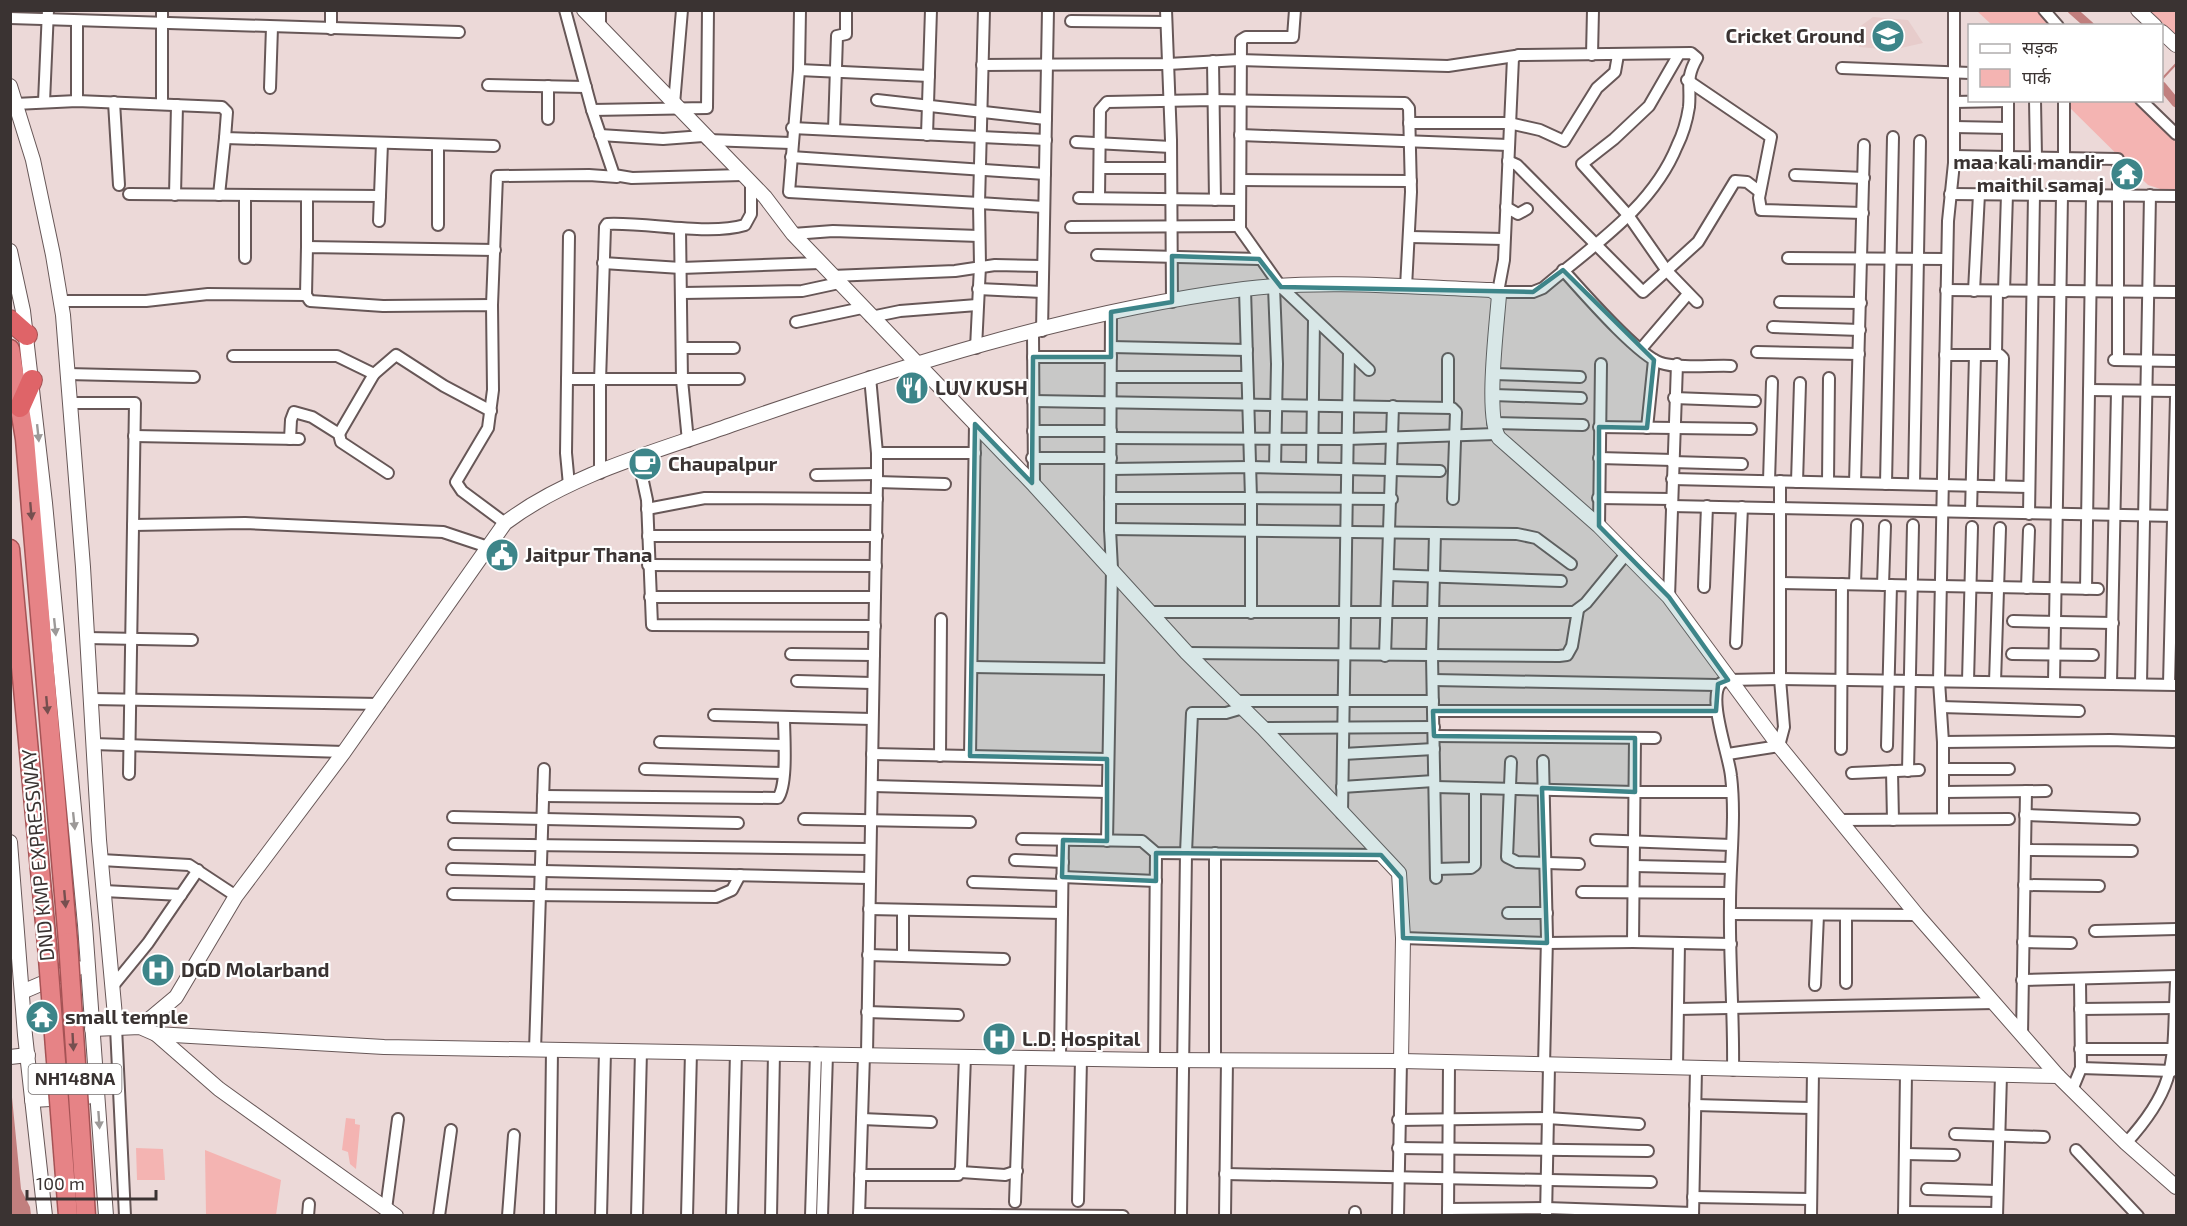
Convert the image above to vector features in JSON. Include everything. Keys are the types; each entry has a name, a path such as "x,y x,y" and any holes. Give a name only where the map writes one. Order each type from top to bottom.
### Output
{"highway":[{"path":"10,320 27,335"},
{"name":"DND KMP EXPRESSWAY","path":"10,349 26,451 69,942 86,1215"},
{"path":"20,406 32,380"},
{"name":"DND KMP EXPRESSWAY","path":"10,549 68,1215"}],"street":[{"path":"162,10 162,104"},
{"path":"331,10 331,29"},
{"path":"565,10 592,110 612,170 617,177"},
{"path":"584,10 705,138 765,197 793,234 820,263 1034,485 1187,653 1263,728 1401,878 1403,938 1398,1215"},
{"path":"600,10 600,25"},
{"path":"676,107 682,10"},
{"path":"592,110 707,108 708,10"},
{"path":"800,10 799,70 792,128 789,192 1044,207"},
{"path":"834,130 837,36 846,34 846,10"},
{"path":"927,135 931,10"},
{"path":"976,348 980,266 979,203 984,10"},
{"path":"1034,485 1033,357 1042,292 1048,10"},
{"path":"1295,10 1293,37 1243,38 1239,60 1241,180 1239,226 1277,287 1370,370"},
{"path":"1592,56 1593,10"},
{"path":"1942,819 1943,742 1939,681 1946,290 1954,156 1954,10"},
{"path":"2044,10 2056,24"},
{"path":"2138,10 2153,24"},
{"path":"10,18 48,15 77,21 459,32"},
{"path":"44,102 48,15"},
{"path":"1071,21 1166,16 1171,147 1172,302"},
{"path":"76,101 77,21"},
{"path":"270,88 272,27"},
{"path":"2163,33 2176,45"},
{"path":"140,1027 176,997 236,896 379,704 505,523 531,503 569,485 638,458 870,377 1111,312 1245,289 1312,285 1406,286 1498,292 1538,291 1628,215 1658,183 1677,147 1688,109 1687,80 1696,56 1678,54 1515,56 1448,66 1239,60 1168,64 982,65"},
{"path":"1641,349 1693,298 1667,271 1628,215 1582,164 1614,140 1648,106 1678,54"},
{"path":"1409,123 1509,123 1540,130 1560,141 1567,140 1597,88 1615,72 1618,55"},
{"path":"1515,56 1509,123 1504,239 1498,292 1493,395 1495,428 1627,553 1669,597 1723,683 1779,746 1917,915 2058,1076 2126,1143 2176,1187"},
{"path":"1213,61 1215,200"},
{"path":"1842,68 1968,73"},
{"path":"799,70 929,76"},
{"path":"1687,80 1771,138 1760,192 1760,207 1767,212 1863,213"},
{"path":"488,85 586,87"},
{"path":"548,86 548,119"},
{"path":"10,87 35,171 60,301 70,403 101,860 116,1027 125,1215"},
{"path":"877,100 1046,119"},
{"path":"1099,198 1100,110 1103,104 1169,100 1405,103 1409,108 1411,181 1406,286"},
{"path":"15,104 76,101 225,108 225,138 219,195"},
{"path":"114,102 119,185"},
{"path":"1954,102 1968,102"},
{"path":"2008,102 2008,157"},
{"path":"2035,102 2036,157"},
{"path":"2064,102 2064,158"},
{"path":"2143,102 2176,134"},
{"path":"175,195 177,105"},
{"path":"1954,127 2008,128"},
{"path":"792,128 1046,140"},
{"path":"600,135 791,143"},
{"path":"1240,135 1508,145"},
{"path":"225,138 494,146"},
{"path":"1886,484 1893,138"},
{"path":"1914,484 1920,259 1920,141"},
{"path":"1076,142 1171,147"},
{"path":"379,221 382,143"},
{"path":"438,145 438,225"},
{"path":"1855,483 1863,259 1864,145"},
{"path":"1954,156 2117,158 2120,195 2116,360 2176,361"},
{"path":"790,157 1045,174"},
{"path":"1508,161 1517,165 1643,292 1698,242 1735,181 1747,182 1760,192"},
{"path":"1101,168 1171,168"},
{"path":"505,523 462,491 456,482 483,439 491,411 497,176 589,175 746,179"},
{"path":"1796,176 1864,178"},
{"path":"600,473 603,232 607,224 662,225 680,229 745,225 751,214 746,179"},
{"path":"1241,180 1411,181"},
{"path":"129,194 380,196"},
{"path":"1950,194 2176,196"},
{"path":"1974,291 1979,194"},
{"path":"1996,355 2007,194"},
{"path":"2029,514 2034,194"},
{"path":"244,258 245,195"},
{"path":"2054,683 2062,195"},
{"path":"2086,589 2092,195"},
{"path":"2141,684 2150,195"},
{"path":"307,196 306,295 310,301 383,306 492,305"},
{"path":"1079,198 1240,200"},
{"path":"1506,207 1518,214 1527,209"},
{"path":"1071,227 1239,226"},
{"path":"680,229 682,380 688,441"},
{"path":"793,234 833,231 979,236"},
{"path":"569,236 566,453 569,485"},
{"path":"1410,237 1504,239"},
{"path":"307,247 495,250"},
{"path":"10,251 27,335 32,380 88,964 106,1215"},
{"path":"1097,255 1259,259"},
{"path":"1788,258 1947,259"},
{"path":"603,263 681,268 820,263"},
{"path":"682,293 802,291 836,280 955,271 980,266 1043,266"},
{"path":"1563,270 1654,360 1662,363 1731,366"},
{"path":"1275,467 1277,287"},
{"path":"978,289 1042,292"},
{"path":"1245,289 1251,498 1251,613"},
{"path":"1946,290 2090,293 2176,291"},
{"path":"60,301 146,301 208,294 306,295"},
{"path":"1780,302 1861,303"},
{"path":"796,322 866,312 977,305"},
{"path":"1107,841 1112,569 1110,529 1111,312"},
{"path":"1312,468 1314,320"},
{"path":"1773,327 1860,330"},
{"path":"682,348 734,348"},
{"path":"1033,357 1111,352 1247,350"},
{"path":"1342,814 1349,352"},
{"path":"1757,352 1860,354"},
{"path":"1945,355 1996,355 2003,358 2000,486"},
{"path":"1971,512 1975,355"},
{"path":"233,357 337,356 374,374"},
{"path":"339,434 374,374 390,358 401,357 444,386 491,411"},
{"path":"1448,359 1448,407"},
{"path":"1647,428 1654,360"},
{"path":"1599,526 1601,364"},
{"path":"1669,597 1674,398 1677,364"},
{"path":"67,374 194,377"},
{"path":"1494,374 1580,377"},
{"path":"870,377 878,453 877,536 872,683 873,786 869,849 867,1012 859,1215 982,1214 1014,1210 1039,1214 1123,1215"},
{"path":"1111,377 1248,377"},
{"path":"1828,482 1829,378"},
{"path":"567,379 600,381 739,379"},
{"path":"1768,481 1772,382"},
{"path":"1797,482 1800,383"},
{"path":"2089,390 2176,391"},
{"path":"2111,684 2118,391"},
{"path":"1493,395 1581,398"},
{"path":"1433,680 1723,683 1780,679 2173,685 2176,397"},
{"path":"1674,398 1755,400"},
{"path":"1033,401 1312,407 1448,407 1456,412 1453,499"},
{"path":"70,403 135,403 129,774"},
{"path":"1385,656 1393,470 1393,406"},
{"path":"134,435 294,439 291,420 294,412 312,417 339,434 341,442 388,473"},
{"path":"970,756 975,424"},
{"path":"1033,430 1111,435 1347,439 1455,434 1495,428 1583,425"},
{"path":"1599,427 1751,429"},
{"path":"878,453 975,453"},
{"path":"638,458 647,509 651,622 657,626 875,626"},
{"path":"1032,458 1110,463 1440,471"},
{"path":"1599,458 1742,464"},
{"path":"816,475 945,484"},
{"path":"1672,479 2029,487"},
{"path":"1779,746 1784,727 1780,679 1780,481"},
{"path":"647,509 705,498 877,499"},
{"path":"1110,498 1392,499"},
{"path":"1598,498 1707,506 2174,516"},
{"path":"1704,587 1707,506"},
{"path":"1736,643 1742,507"},
{"path":"133,525 245,523 443,532 488,547"},
{"path":"1855,584 1857,525"},
{"path":"1852,773 1914,770 1909,681 1913,525"},
{"path":"1885,526 1887,746"},
{"path":"1968,681 1972,526"},
{"path":"1995,682 2000,528"},
{"path":"1110,529 1529,536 1547,544 1571,564"},
{"path":"2027,588 2028,530"},
{"path":"1435,533 1432,656 1436,873 1471,868 1475,865 1475,788"},
{"path":"648,536 877,536"},
{"path":"1187,653 1343,656 1567,655 1572,646 1578,610 1627,553"},
{"path":"648,565 876,566"},
{"path":"1389,575 1561,581"},
{"path":"1781,583 2098,589"},
{"path":"1841,748 1842,584"},
{"path":"650,597 875,597"},
{"path":"1150,612 1433,613 1578,610"},
{"path":"940,756 941,619"},
{"path":"2013,621 2113,623"},
{"path":"87,638 192,640"},
{"path":"791,654 874,655"},
{"path":"2012,654 2093,655"},
{"path":"973,667 1109,669"},
{"path":"796,681 872,683"},
{"path":"1723,683 1716,711 1728,754 1732,792 1730,914 1733,1070"},
{"path":"91,699 379,704"},
{"path":"1181,1215 1185,1060 1186,853 1192,713 1226,713 1240,704 1343,699 1433,706 1716,711"},
{"path":"1941,707 2079,711"},
{"path":"714,715 872,719"},
{"path":"543,796 774,799 782,792 784,717"},
{"path":"1263,728 1343,726 1434,732 1655,738"},
{"path":"1632,942 1635,738"},
{"path":"1943,742 2110,740 2173,742"},
{"path":"660,742 784,745"},
{"path":"93,744 344,752"},
{"path":"1728,754 1779,746"},
{"path":"1342,754 1434,749"},
{"path":"872,754 1107,759"},
{"path":"1543,761 1547,913 1546,1212"},
{"path":"1511,762 1508,788 1507,857 1517,862 1579,864"},
{"path":"1943,768 2009,769"},
{"path":"535,1050 543,769"},
{"path":"645,769 783,772"},
{"path":"1892,771 1893,820"},
{"path":"1342,787 1434,784 1475,788 1732,792"},
{"path":"873,786 1107,792"},
{"path":"1944,792 2046,792"},
{"path":"2022,1035 2026,792"},
{"path":"2025,815 2134,819"},
{"path":"453,817 738,823"},
{"path":"804,819 970,822"},
{"path":"1839,820 2009,819"},
{"path":"1022,839 1142,841 1156,853 1382,855"},
{"path":"1060,1058 1063,840"},
{"path":"1596,840 1731,845"},
{"path":"10,842 22,992 17,1036 19,1056 32,1100 45,1215"},
{"path":"453,844 869,849"},
{"path":"2025,850 2132,851"},
{"path":"1155,1060 1156,853"},
{"path":"1215,853 1225,1215"},
{"path":"101,860 175,862 198,870 236,896"},
{"path":"1015,860 1063,862"},
{"path":"1634,866 1731,867"},
{"path":"452,869 869,878"},
{"path":"112,987 148,943 198,870"},
{"path":"453,894 716,897 732,890 740,875"},
{"path":"973,882 1156,881"},
{"path":"2024,885 2099,886"},
{"path":"104,891 181,895"},
{"path":"1582,892 1730,893"},
{"path":"869,909 1062,913"},
{"path":"903,910 903,956"},
{"path":"1508,913 1547,913"},
{"path":"1730,914 1917,915"},
{"path":"1815,985 1818,915"},
{"path":"1845,915 1845,983"},
{"path":"2095,932 2176,928"},
{"path":"1403,938 1547,943 1731,944"},
{"path":"2023,942 2071,943"},
{"path":"1677,1068 1679,943"},
{"path":"868,955 1004,959"},
{"path":"22,992 88,964"},
{"path":"2022,980 2080,981 2176,976"},
{"path":"2072,1090 2080,1068 2080,981"},
{"path":"2126,1143 2145,1123 2171,1088 2175,1049 2176,982"},
{"path":"1678,1009 1995,1004"},
{"path":"2080,1009 2176,1008"},
{"path":"867,1012 958,1016"},
{"path":"92,1029 140,1027 156,1034 219,1089 391,1213"},
{"path":"156,1034 384,1047 1081,1059 1401,1061 2058,1076"},
{"path":"2080,1049 2175,1049"},
{"path":"550,1215 552,1050"},
{"path":"601,1215 605,1051"},
{"path":"637,1215 641,1051"},
{"path":"687,1215 691,1052"},
{"path":"732,1215 736,1052"},
{"path":"771,1215 774,1053"},
{"path":"811,1215 821,1054"},
{"path":"821,1054 822,1215"},
{"path":"961,1172 964,1056"},
{"path":"1014,1210 1020,1057"},
{"path":"1078,1201 1081,1059"},
{"path":"1449,1063 1448,1212 1693,1214 1696,1069"},
{"path":"2080,1068 2172,1071"},
{"path":"1811,1215 1813,1071"},
{"path":"1906,1072 1904,1214 1997,1214 2001,1075"},
{"path":"32,1100 97,1096"},
{"path":"1695,1105 1812,1108"},
{"path":"1398,1120 1547,1118 1639,1124"},
{"path":"391,1213 398,1119"},
{"path":"862,1119 931,1122"},
{"path":"439,1215 451,1130"},
{"path":"1955,1134 2044,1137"},
{"path":"508,1215 514,1135"},
{"path":"1398,1148 1648,1151"},
{"path":"2076,1150 2131,1213"},
{"path":"1905,1154 1954,1155"},
{"path":"860,1174 951,1177 961,1172 1005,1174 1017,1171"},
{"path":"1225,1174 1651,1182"},
{"path":"1927,1189 1997,1191"},
{"path":"1693,1197 1811,1198"}],"highlighted area":[{"path":"1172,256 1259,259 1281,287 1533,292 1563,270 1654,360 1647,428 1599,427 1599,526 1669,597 1728,680 1718,684 1716,711 1433,711 1434,736 1635,738 1635,792 1542,788 1547,943 1403,938 1401,878 1381,855 1156,853 1156,881 1062,877 1063,840 1107,841 1107,759 970,756 975,424 1032,483 1033,357 1111,357 1111,312 1172,302"}],"shaded area":[{"name":"Cricket Ground","path":"1873,17 1908,20 1923,43 1892,50 1859,47 1858,28"},
{"path":"10,1077 21,1189 30,1207 31,1215 11,1215"}],"green space":[{"path":"1977,11 2037,11 2052,24 1991,24"},
{"path":"2144,11 2176,11 2176,39 2163,28 2163,24 2159,24"},
{"path":"2064,102 2138,102 2176,142 2176,194 2148,185"},
{"path":"346,1118 355,1119 355,1124 360,1125 356,1169 350,1164 348,1152 342,1150"},
{"path":"136,1148 163,1149 165,1180 137,1180"},
{"path":"205,1150 281,1180 276,1215 206,1215"}],"waterway":[{"path":"2072,10 2088,24"},
{"path":"2163,78 2176,64"},
{"path":"2163,87 2176,103"}],"place":[{"name":"Cricket Ground","path":"1888,36"},
{"name":"maa kali mandir maithil samaj","path":"2127,174"},
{"name":"LUV KUSH","path":"912,388"},
{"name":"Chaupalpur","path":"645,464"},
{"name":"Jaitpur Thana","path":"502,555"},
{"name":"DGD Molarband","path":"158,970"},
{"name":"small temple","path":"42,1017"},
{"name":"L.D. Hospital","path":"999,1039"}]}
